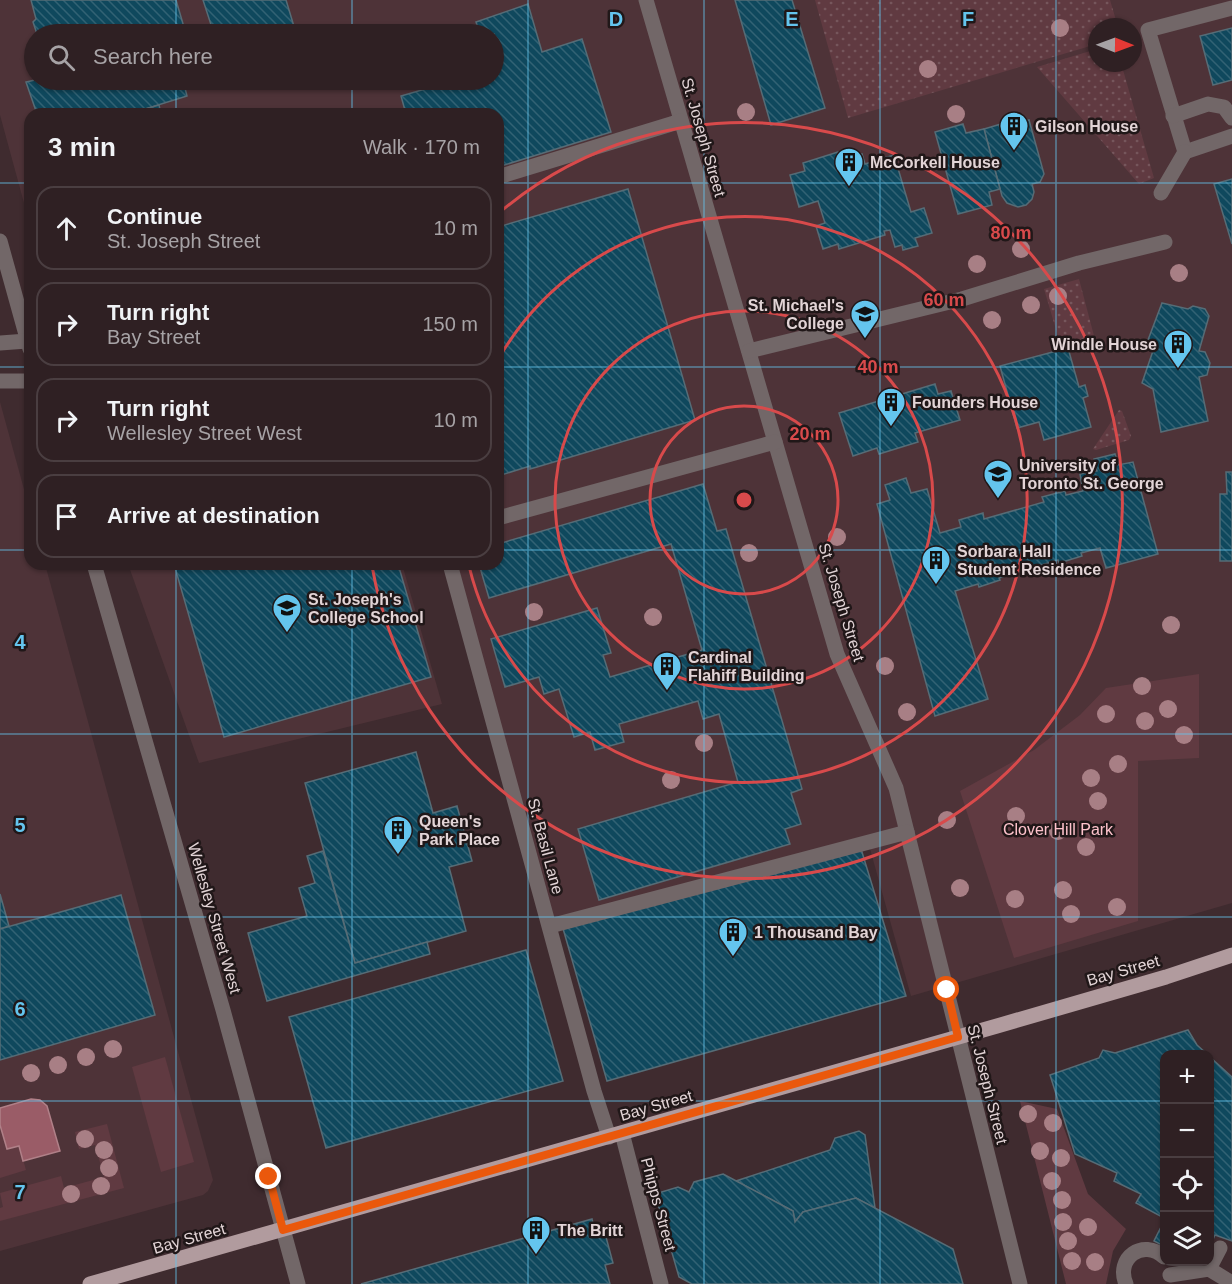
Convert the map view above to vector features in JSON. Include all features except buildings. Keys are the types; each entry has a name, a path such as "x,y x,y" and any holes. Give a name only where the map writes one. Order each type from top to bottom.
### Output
{"main road":[{"name":"Bay Street","path":"90,1284 958,1037 1166,977 1232,955"}],"street":[{"name":"St. Joseph Street","path":"646,0 837,654 896,788 1020,1284"},
{"path":"1185,152 1148,30 1232,8"},
{"path":"1173,116 1208,104 1224,106 1232,118"},
{"path":"504,175 681,121"},
{"path":"1161,194 1185,152 1232,136"},
{"path":"0,241 24,327"},
{"path":"749,351 962,299 1079,263 1165,242"},
{"path":"0,342 24,344"},
{"path":"0,381 24,381"},
{"path":"504,517 775,442"},
{"name":"Wellesley Street West","path":"96,570 220,1000 298,1284"},
{"name":"St. Basil Lane","path":"452,570 594,1091 615,1135"},
{"path":"550,926 907,832"},
{"name":"Phipps Street","path":"615,1135 661,1284"},
{"path":"1209,1269 1220,1248"},
{"path":"1126,1284 1123,1268 1133,1253 1147,1249 1160,1254"},
{"path":"1169,1273 1209,1269 1232,1283"}],"shaded area":[{"name":"University of Toronto St. George","path":"0,0 1232,0 1232,903 911,996 867,838 550,926 452,570 504,570 504,108 24,108 24,203 0,115"},
{"path":"0,402 24,489 24,570 47,570 213,1180 208,1191 203,1195 0,1251"},
{"name":"St. Joseph's College School","path":"130,570 404,570 442,704 199,763"},
{"path":"31,1099 40,1100 47,1106 60,1151 23,1161 19,1146 7,1149 0,1125 0,1108"}],"green space":[{"path":"815,0 1110,0 1115,18 1088,18 1088,47 848,118"},
{"path":"1088,52 1088,72 1124,72 1154,178 1139,184 1037,67"},
{"path":"1079,279 1098,351 1084,345 1060,343 1044,289"},
{"path":"1119,410 1122,411 1131,436 1129,440 1093,449"},
{"name":"Clover Hill Park","path":"1199,674 1199,758 1138,761 1138,921 1014,958 960,791 1034,750 1080,715 1106,688"},
{"path":"165,1057 194,1162 161,1172 132,1067"},
{"path":"1020,1101 1057,1109 1088,1194 1126,1229 1113,1251 1106,1284 1066,1284"},
{"path":"107,1124 124,1188 0,1221 0,1208 3,1207 0,1193 61,1176 64,1188 104,1177 95,1145 79,1149 75,1132"},
{"path":"0,1125 7,1148 19,1145 26,1170 0,1178"}],"place":[{"name":"Gilson House","path":"1014,152"},
{"name":"McCorkell House","path":"849,188"},
{"name":"St. Michael's College","path":"865,340"},
{"name":"Windle House","path":"1178,370"},
{"name":"Founders House","path":"891,428"},
{"name":"University of Toronto St. George","path":"998,500"},
{"name":"Sorbara Hall Student Residence","path":"936,586"},
{"name":"St. Joseph's College School","path":"287,634"},
{"name":"Cardinal Flahiff Building","path":"667,692"},
{"name":"Queen's Park Place","path":"398,856"},
{"name":"1 Thousand Bay","path":"733,958"},
{"name":"The Britt","path":"536,1256"}],"route":[{"path":"269,1177 283,1230 958,1037 947,990"}]}
